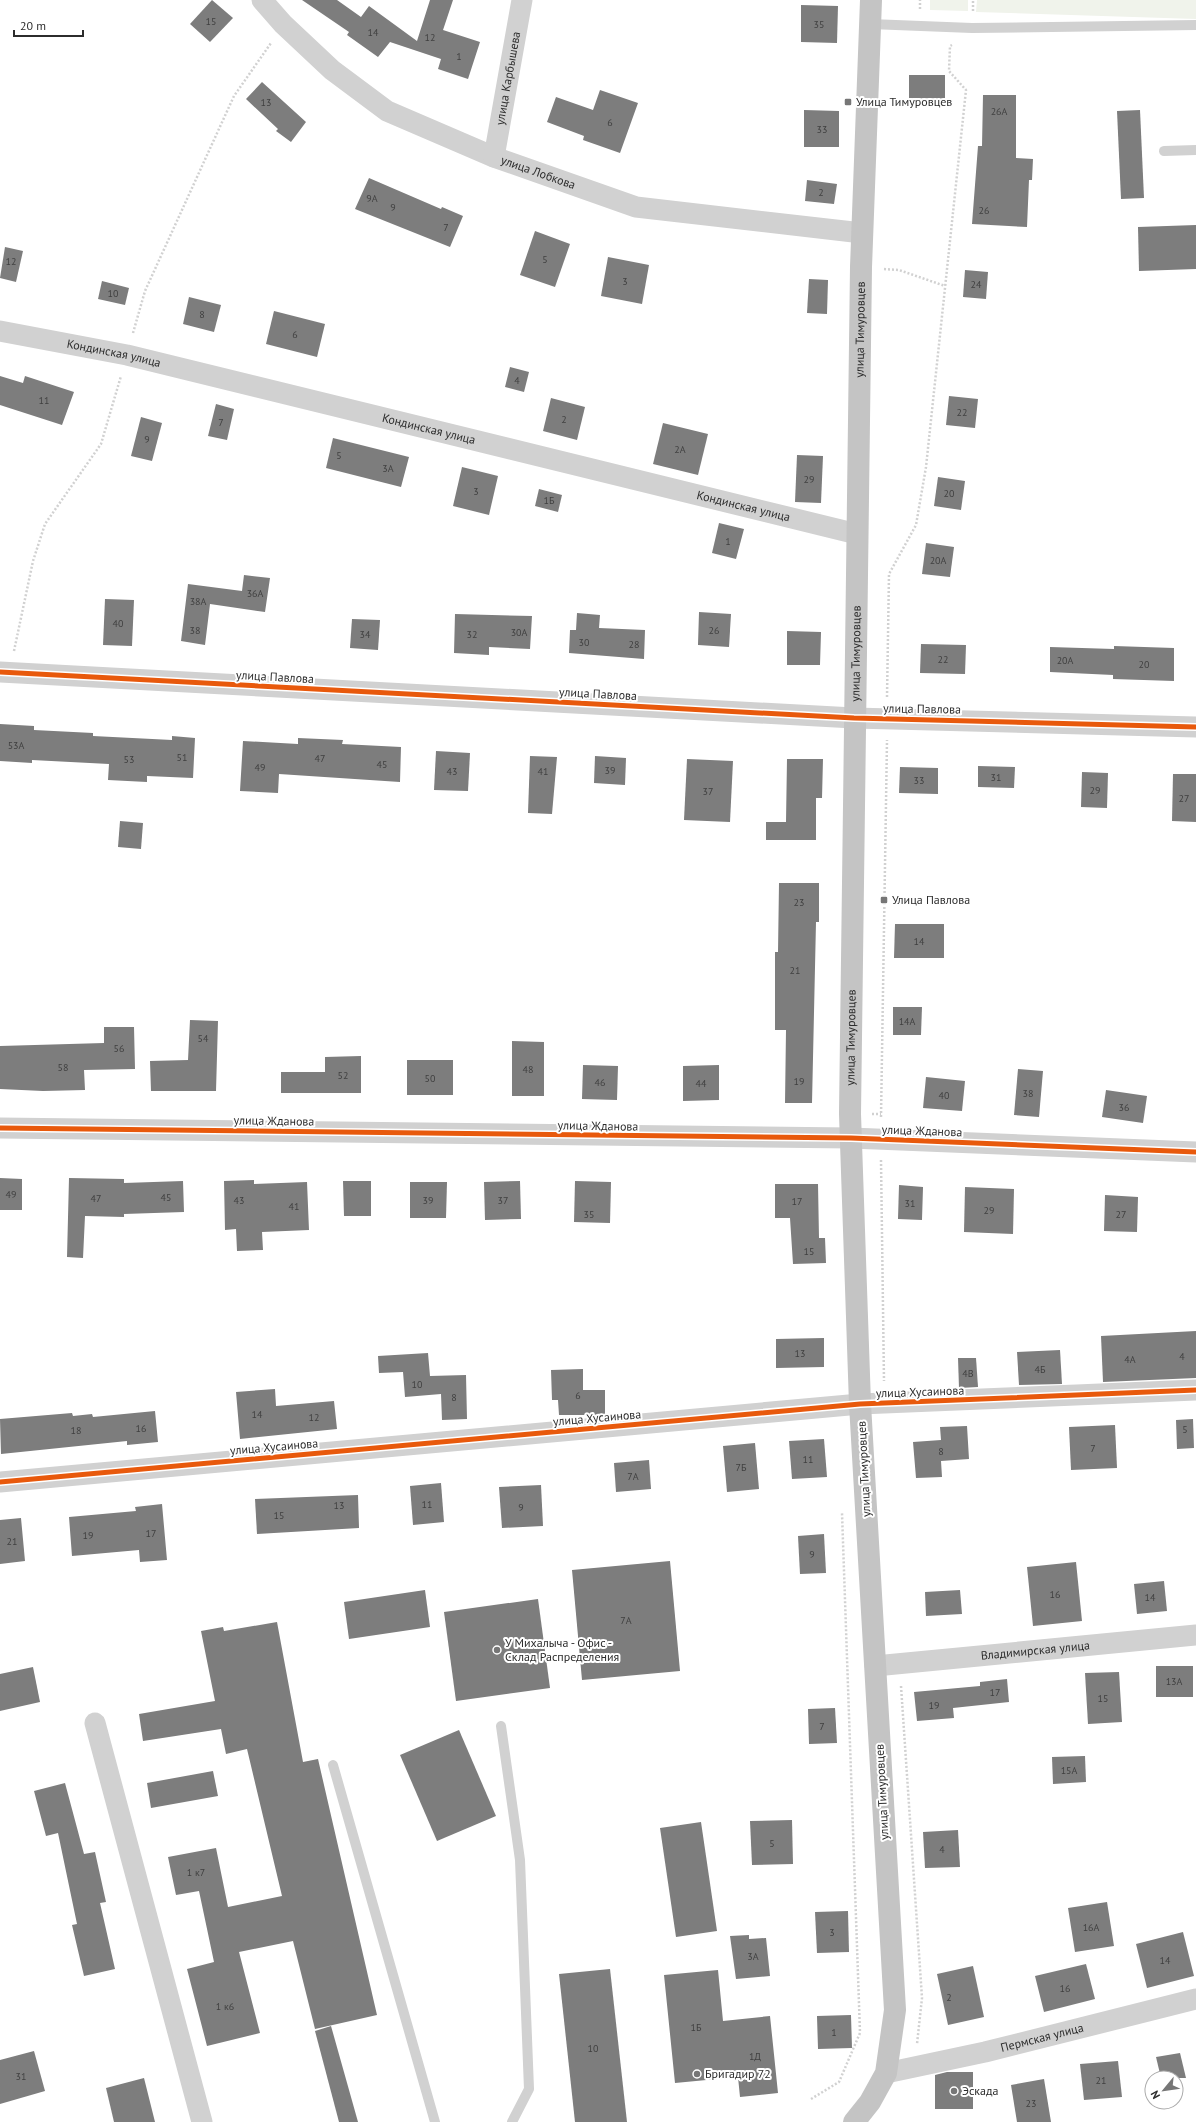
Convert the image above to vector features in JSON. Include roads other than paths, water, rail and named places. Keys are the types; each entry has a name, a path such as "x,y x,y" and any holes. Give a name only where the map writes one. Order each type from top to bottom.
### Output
{"main road":[{"name":"улица Тимуровцев","path":"871,0 862,233 854,718 850,1138 860,1404 894,2010 886,2073"},
{"path":"854,2122 870,2102 886,2073"}],"street":[{"name":"улица Лобкова","path":"262,0 284,24 332,70 387,111 494,157 636,207 862,233"},
{"name":"улица Карбышева","path":"494,157 522,0"},
{"name":"Кондинская улица","path":"0,331 128,355 857,534"},
{"name":"улица Павлова","path":"0,672 854,718 1196,727"},
{"name":"улица Жданова","path":"0,1128 850,1138 1196,1152"},
{"name":"улица Хусаинова","path":"0,1482 860,1404 1196,1390"},
{"name":"Владимирская улица","path":"875,1666 1196,1635"},
{"path":"95,1723 202,2122"},
{"name":"Пермская улица","path":"886,2073 984,2052 1196,1999"}],"lane":[{"path":"870,24 972,28 1196,25"},
{"path":"1164,151 1196,150"},
{"path":"501,1726 520,1860 529,2089 512,2122"},
{"path":"333,1765 435,2122"}],"place":[{"name":"Улица Тимуровцев","path":"848,102"},
{"name":"Улица Павлова","path":"884,900"},
{"name":"У Михалыча - Офис - Склад Распределения","path":"497,1650"},
{"name":"Бригадир 72","path":"697,2074"},
{"name":"Эскада","path":"954,2091"}]}
